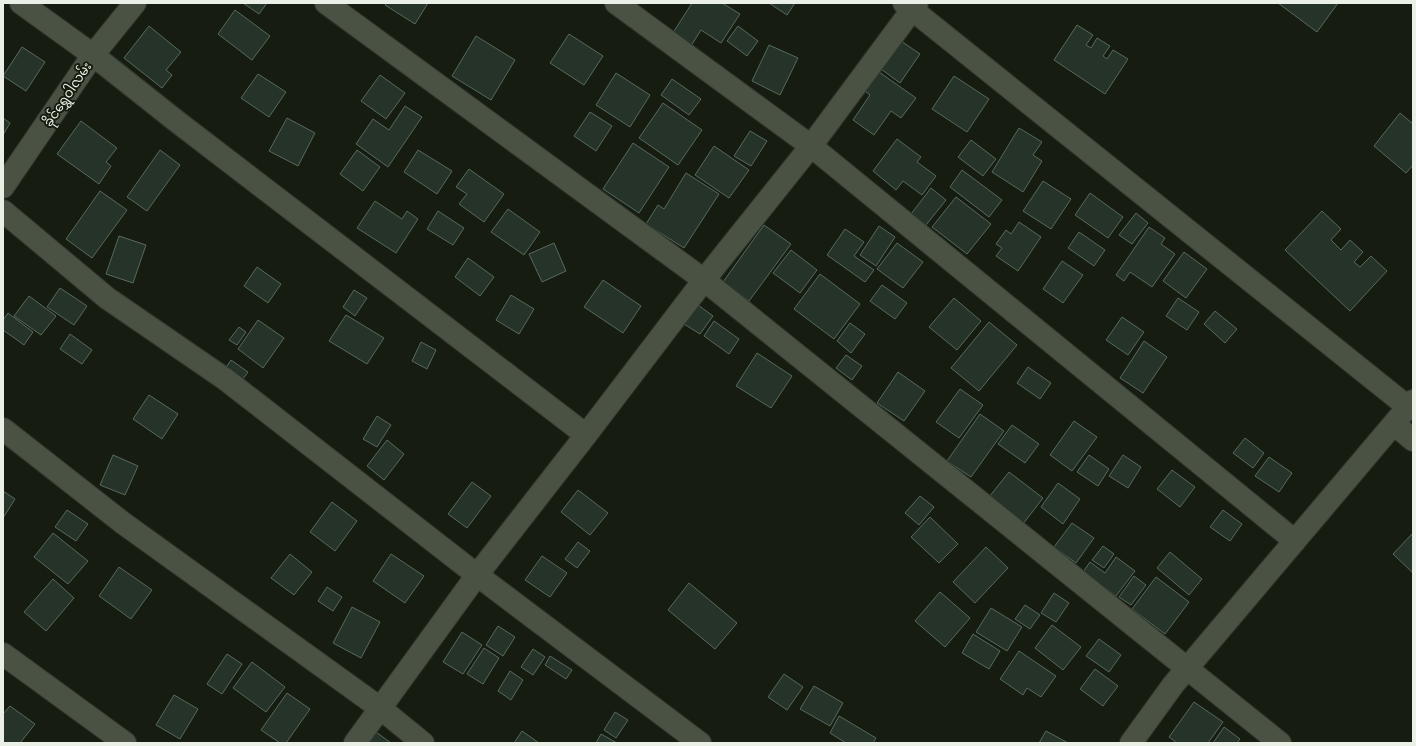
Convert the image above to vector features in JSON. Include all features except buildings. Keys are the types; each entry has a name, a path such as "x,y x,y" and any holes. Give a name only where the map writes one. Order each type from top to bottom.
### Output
{"street":[{"path":"22,3 93,55 175,120 586,435"},
{"name":"ခိုင်ရွှေဝါလမ်း","path":"3,187 93,55 135,3"},
{"path":"326,3 704,280 1280,743"},
{"path":"616,3 811,146 1294,541"},
{"path":"355,743 477,575 704,280 811,146 911,5 1410,404 1173,685 1131,743"},
{"path":"3,211 107,298 225,380 477,575 700,743"},
{"path":"1394,424 1413,440"},
{"path":"3,429 122,523 380,708 423,743"},
{"path":"3,654 125,743"}]}
